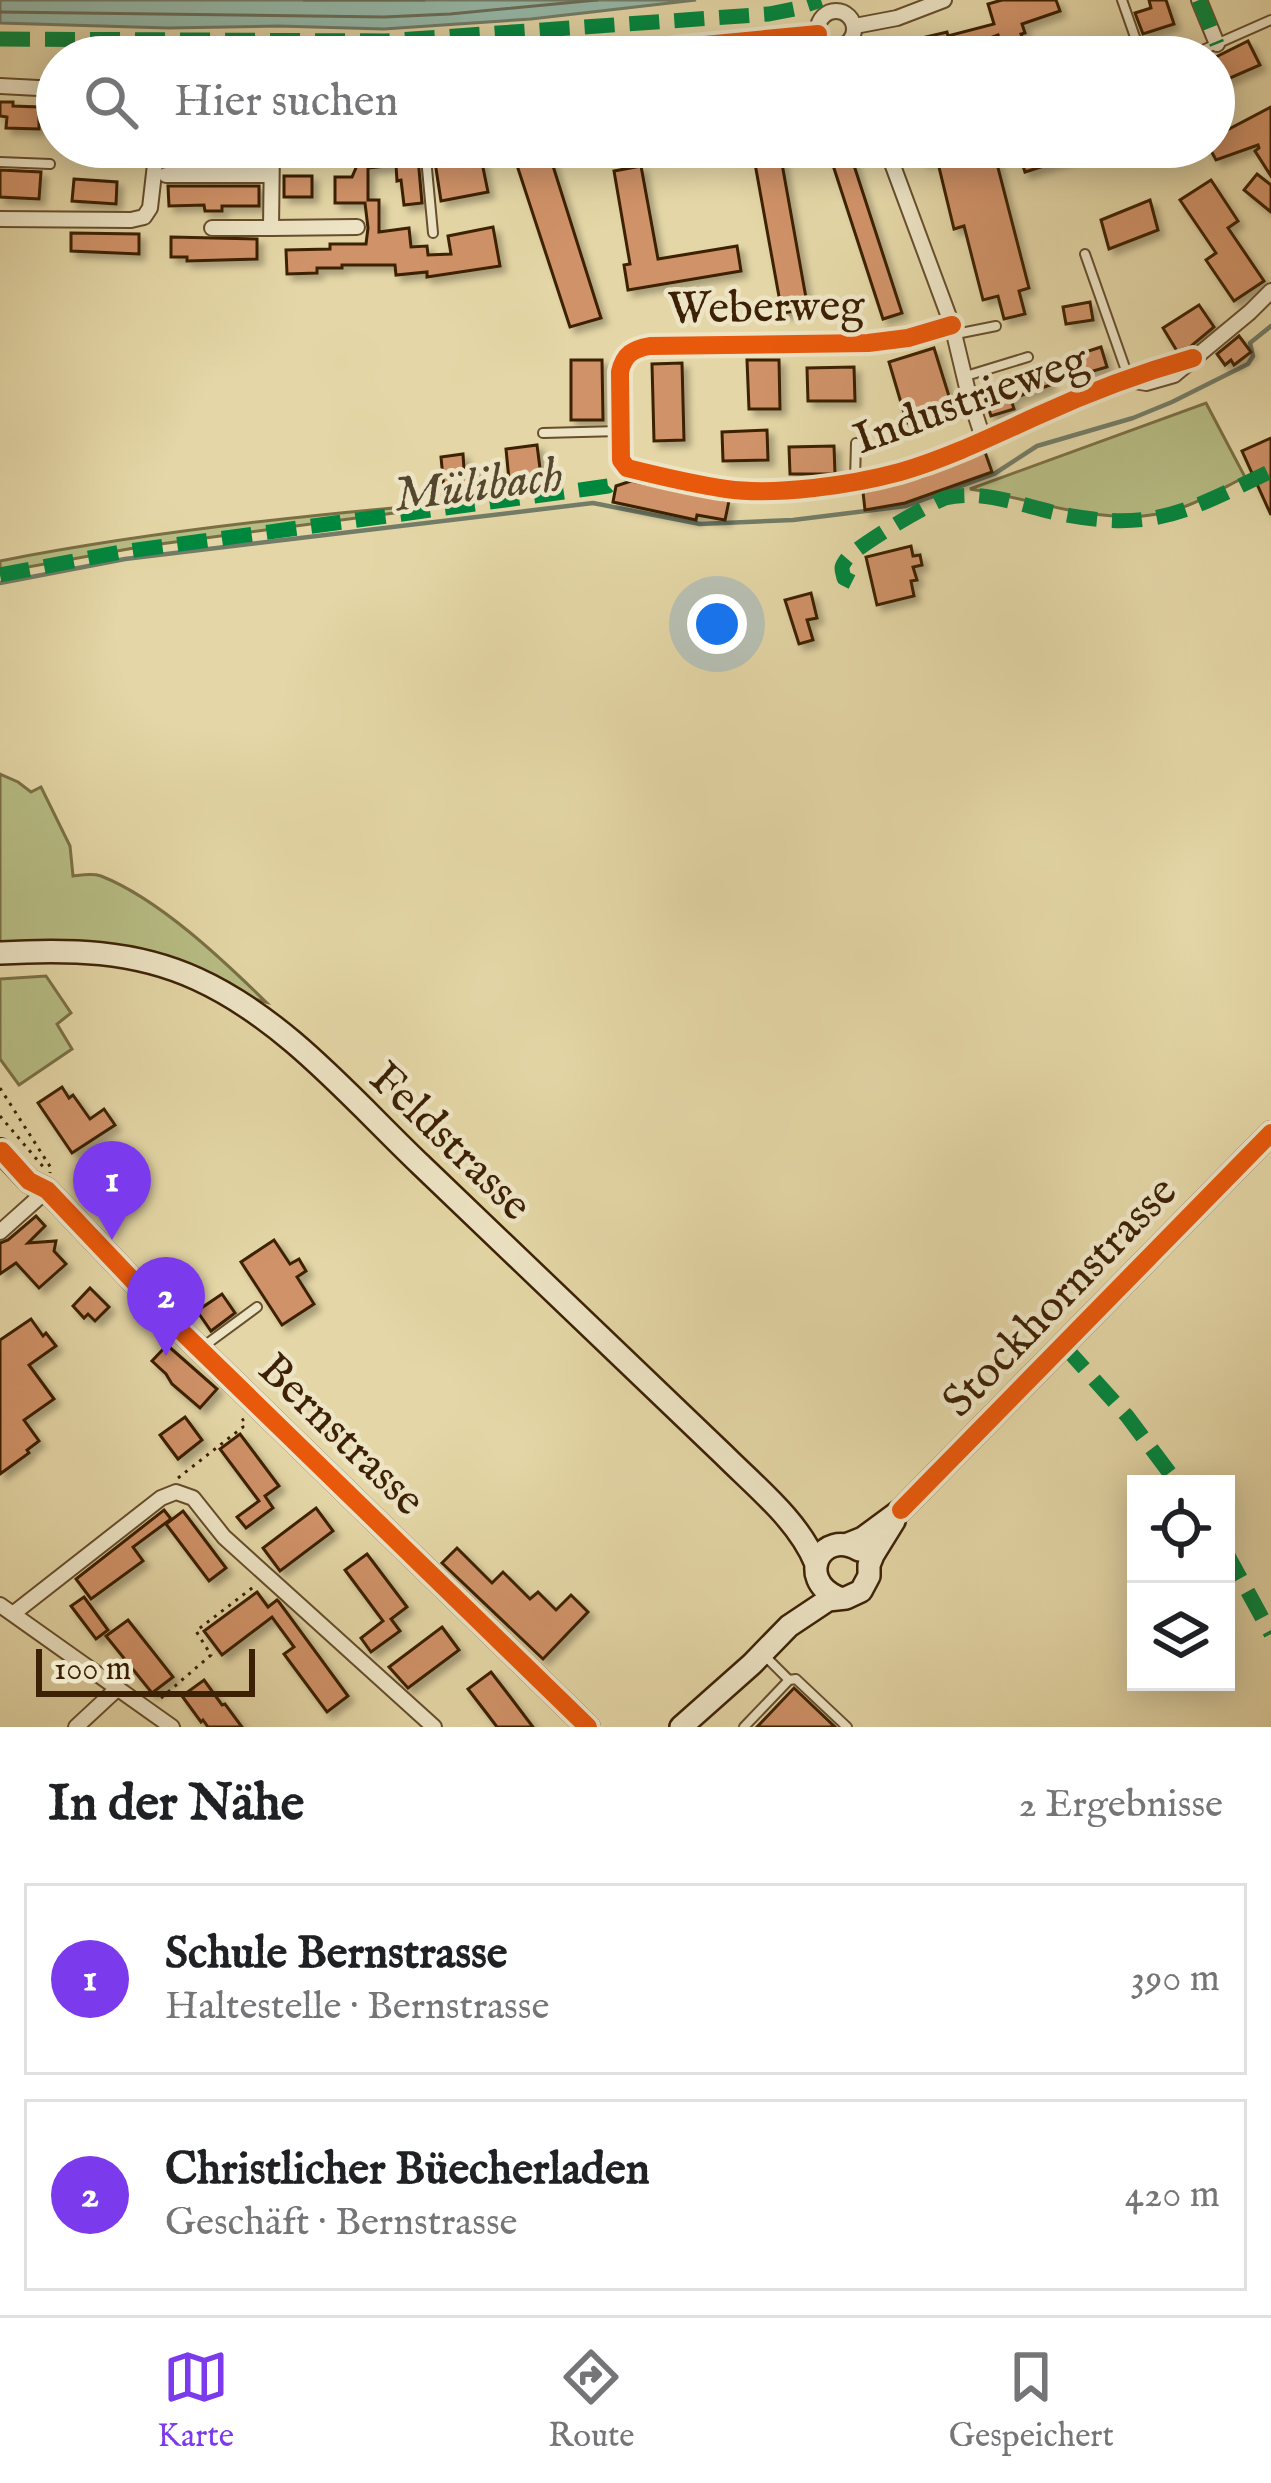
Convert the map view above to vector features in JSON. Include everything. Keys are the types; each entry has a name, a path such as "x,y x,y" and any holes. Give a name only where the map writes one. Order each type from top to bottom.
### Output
{"main road":[{"name":"Feldstrasse","path":"0,953 83,951 128,957 196,979 253,1011 328,1076 784,1515 811,1551 816,1571"},
{"name":"Stockhornstrasse","path":"843,1544 863,1538 901,1510 1271,1133"},
{"name":"Bernstrasse","path":"0,1146 200,1349 589,1725"},
{"name":"Stockhornstrasse","path":"869,1565 901,1510"},
{"name":"Feldstrasse","path":"784,1515 816,1535 843,1544"},
{"path":"685,1726 789,1626 820,1604 861,1591 869,1576 862,1552 843,1544 824,1551 789,1626"},
{"path":"816,1571 824,1591 837,1598"}],"street":[{"path":"855,26 944,0"},
{"path":"1199,0 1213,36"},
{"path":"797,36 818,34 823,7 852,18 853,36"},
{"path":"0,86 36,88"},
{"path":"0,219 144,217 150,208 155,168"},
{"path":"271,168 271,228"},
{"name":"Weberweg","path":"894,168 953,329 984,441"},
{"path":"166,175 271,175"},
{"path":"212,228 357,227"},
{"name":"Industrieweg","path":"627,468 751,491 855,481 901,471 1150,370 1193,358 1271,291"},
{"name":"Weberweg","path":"627,468 621,460 620,372 623,361 637,348 868,343 953,329"},
{"path":"0,1232 47,1190"},
{"path":"172,1727 7,1609 161,1498 176,1492 193,1498 224,1537 434,1727"},
{"path":"76,1727 118,1688"}],"lane":[{"path":"1122,0 1135,36"},
{"path":"1234,36 1271,20"},
{"path":"0,162 36,163"},
{"path":"427,168 433,233"},
{"path":"1085,254 1129,380"},
{"path":"953,329 996,326"},
{"path":"964,377 1028,357"},
{"path":"543,433 621,431"},
{"path":"855,481 856,442"},
{"path":"200,1349 257,1307"},
{"path":"762,1653 790,1680"},
{"path":"744,1727 796,1679 847,1727"}],"path":[{"path":"0,1088 51,1168 50,1175 0,1116"},
{"path":"176,1492 179,1477 243,1427 241,1421 260,1407"},
{"path":"148,1709 211,1655 196,1631 267,1576"}],"green space":[{"path":"1206,403 1245,477 1181,508 1111,516 970,489"},
{"path":"416,506 417,510 145,546 0,572 0,561 103,543"},
{"path":"0,774 31,792 41,787 70,846 73,876 101,876 145,899 210,949 266,1002 34,941 0,944"},
{"path":"46,976 71,1013 57,1024 72,1049 19,1085 0,1059 0,979"}],"water":[{"path":"0,0 696,0 531,19 384,29 0,23"}],"building":[{"path":"1056,0 1060,11 1022,24 1022,36 948,36 994,24 988,4"},
{"path":"1149,0 1166,0 1174,24 1143,34 1135,13 1151,8"},
{"path":"1248,41 1260,65 1235,76 1235,48"},
{"path":"0,102 36,107 36,129 6,128 7,117 0,116"},
{"path":"1271,107 1271,176 1255,151 1258,145 1235,153 1235,126"},
{"path":"356,168 368,168 368,200 379,200 379,232 409,228 411,247 427,246 428,255 451,254 448,236 493,227 500,266 427,277 427,272 396,275 395,265 342,265 317,268 317,273 287,274 286,250 366,244 365,203 335,203 335,177 352,177"},
{"path":"396,168 419,168 422,203 404,205 401,180 397,181"},
{"path":"436,168 483,168 488,192 441,201"},
{"path":"518,168 554,168 601,318 570,327"},
{"path":"641,168 658,259 737,246 741,271 628,290 624,265 630,264 614,171"},
{"path":"756,168 783,168 808,309 782,313"},
{"path":"834,168 855,168 902,313 883,319"},
{"path":"939,168 998,168 1029,288 1019,291 1025,314 1004,319 998,296 983,300 964,226 954,229"},
{"path":"0,170 41,172 39,199 0,197"},
{"path":"1257,174 1271,185 1271,212 1244,190"},
{"path":"284,176 312,176 312,197 284,197"},
{"path":"74,179 117,182 116,204 72,201"},
{"path":"1211,180 1238,221 1228,228 1264,281 1234,301 1206,260 1216,253 1180,200"},
{"path":"168,186 259,186 259,206 205,211 204,205 169,206"},
{"path":"1150,200 1158,230 1109,249 1101,220"},
{"path":"71,233 139,234 139,254 71,251"},
{"path":"171,237 257,239 257,259 187,261 187,257 171,257"},
{"path":"1090,302 1093,320 1066,324 1063,307"},
{"path":"1199,305 1214,327 1190,347 1177,351 1163,328"},
{"path":"1239,336 1251,352 1234,365 1231,360 1225,365 1217,354"},
{"path":"1101,347 1107,367 1083,374 1076,355"},
{"path":"934,348 953,409 907,423 889,362"},
{"path":"571,360 602,360 603,420 571,420"},
{"path":"747,360 779,360 780,409 749,409"},
{"path":"682,363 684,440 654,441 652,364"},
{"path":"854,367 855,401 808,401 807,368"},
{"path":"1044,367 1050,385 1011,399 1014,409 991,416 983,391"},
{"path":"767,430 768,460 723,461 722,432"},
{"path":"1271,438 1271,515 1242,451"},
{"path":"537,445 541,476 509,480 506,449"},
{"path":"834,446 835,474 790,474 789,447"},
{"path":"985,452 992,472 905,503 865,510 863,492 922,477"},
{"path":"463,454 464,469 475,468 477,489 444,489 441,457"},
{"path":"631,481 729,501 725,520 697,515 696,520 613,502 616,486"},
{"path":"911,546 922,565 913,567 914,596 877,605 866,557"},
{"path":"811,593 817,618 807,620 813,640 799,644 785,600"},
{"path":"62,1087 90,1119 104,1109 115,1125 72,1153 38,1103"},
{"path":"36,1216 45,1226 28,1243 56,1241 54,1251 66,1264 39,1288 16,1263 0,1274 0,1243"},
{"path":"274,1240 290,1264 299,1259 306,1271 297,1277 314,1304 282,1325 241,1262"},
{"path":"90,1288 109,1307 95,1321 88,1314 84,1318 73,1306"},
{"path":"222,1294 235,1313 211,1331 197,1311"},
{"path":"31,1319 56,1346 29,1365 54,1399 24,1420 39,1441 0,1474 0,1340"},
{"path":"167,1345 217,1389 200,1408 152,1361"},
{"path":"185,1417 202,1440 178,1459 160,1435"},
{"path":"240,1434 279,1486 265,1496 273,1508 246,1528 237,1517 259,1501 220,1449"},
{"path":"316,1508 333,1531 280,1571 263,1548"},
{"path":"164,1510 171,1519 133,1547 143,1561 91,1599 76,1579"},
{"path":"183,1511 226,1568 209,1581 166,1524"},
{"path":"457,1548 492,1583 503,1572 530,1599 538,1592 556,1610 571,1595 588,1612 543,1659 442,1563"},
{"path":"367,1554 407,1607 391,1619 400,1631 371,1652 361,1638 383,1621 345,1570"},
{"path":"257,1592 268,1607 279,1602 348,1696 327,1712 284,1654 294,1647 272,1617 222,1655 204,1631"},
{"path":"84,1597 108,1630 96,1639 71,1606"},
{"path":"128,1620 173,1677 152,1693 106,1636"},
{"path":"442,1627 459,1650 408,1688 389,1667"},
{"path":"491,1672 533,1727 497,1727 468,1689"},
{"path":"204,1680 242,1727 208,1727 201,1722 182,1696"},
{"path":"794,1688 835,1727 757,1727"}],"waterway":[{"name":"Mülibach","path":"0,583 125,559 593,503 700,524 793,520 906,506 994,474 1037,446 1172,402 1248,364 1253,356 1250,343 1271,326"}],"marked path":[{"path":"456,36 769,14 821,0"},
{"path":"1199,0 1214,36"},
{"path":"0,39 36,39"},
{"path":"0,575 121,552 608,486 627,468"},
{"path":"852,582 844,578 842,569 852,554 945,498 987,497 1090,519 1144,519 1191,508 1271,471"},
{"path":"1064,1346 1127,1416 1171,1475"},
{"path":"1235,1568 1271,1634"}],"cycle path":[{"path":"797,36 818,34"},
{"path":"952,325 868,343 639,349 627,357 620,372 621,460 627,468 639,471 746,491 860,481 935,460 1094,391 1193,358"},
{"path":"901,1510 1271,1133"},
{"path":"2,1151 29,1181 47,1190 177,1327 588,1727"}],"place":[{"name":"Schule Bernstrasse","path":"112,1240"},
{"name":"Christlicher Büecherladen","path":"166,1356"}]}
